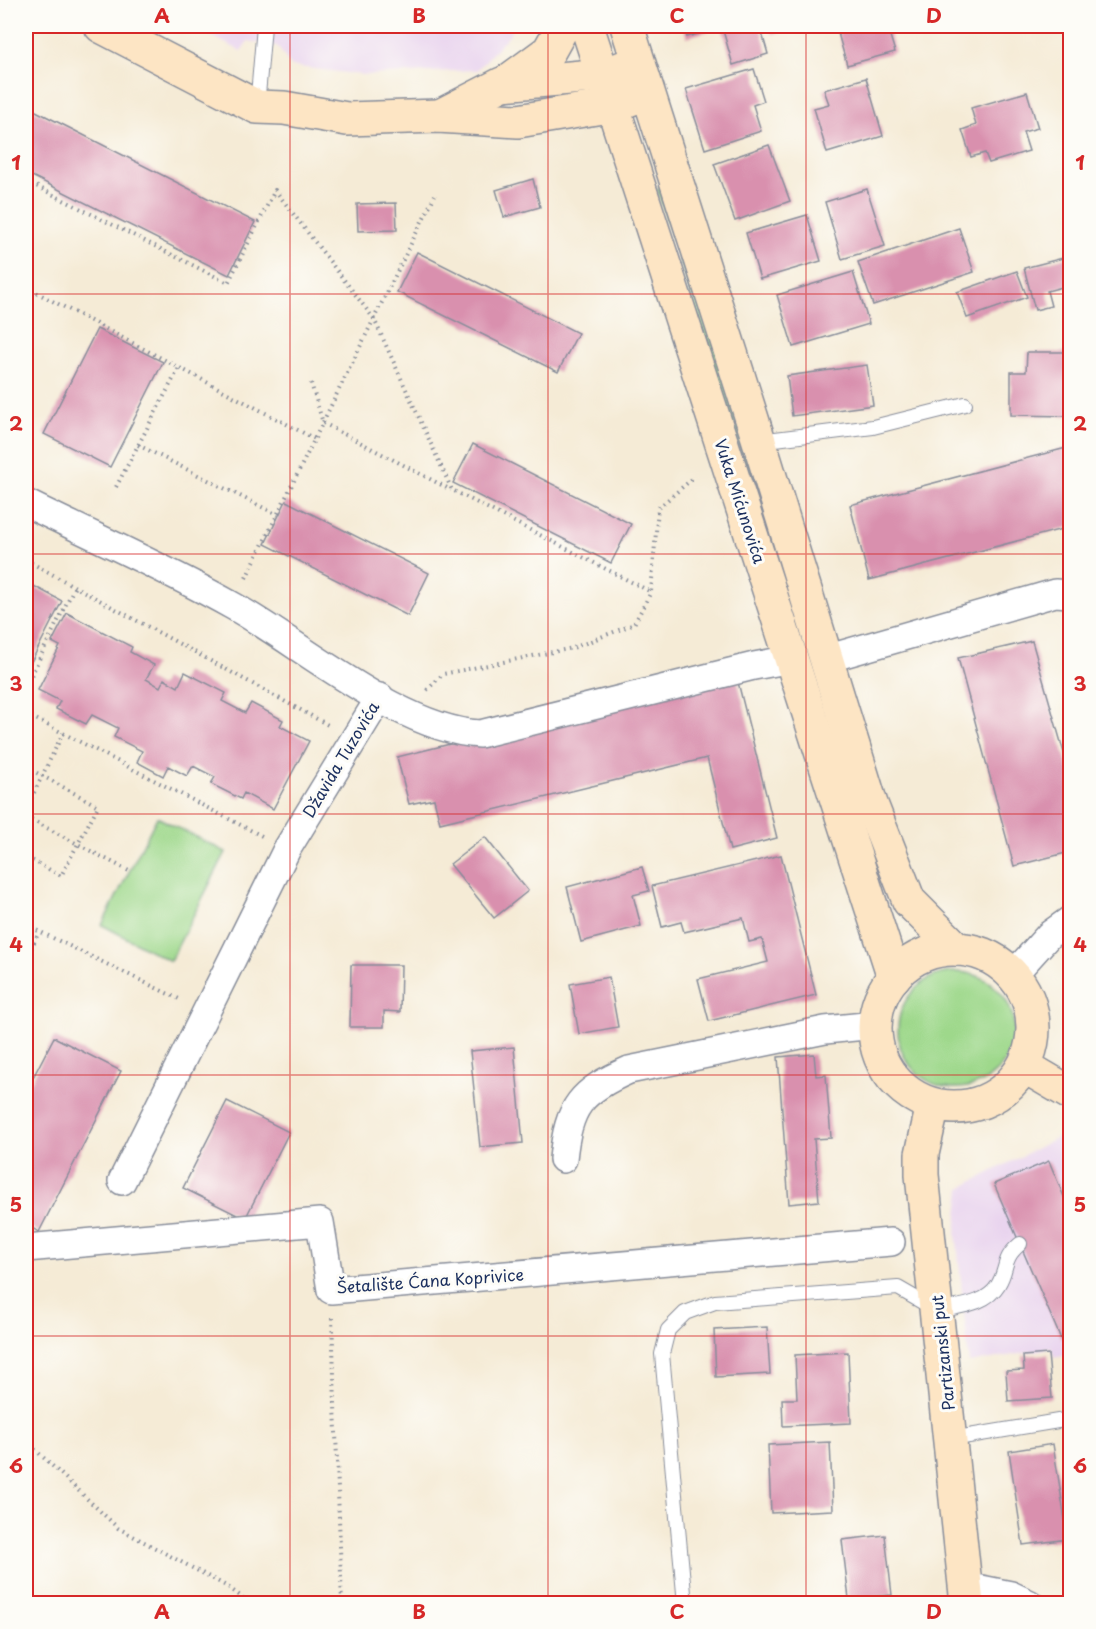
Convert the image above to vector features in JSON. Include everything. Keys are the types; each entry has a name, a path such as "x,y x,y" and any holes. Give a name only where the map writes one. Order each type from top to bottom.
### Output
{"main road":[{"path":"100,26 257,107 284,108 347,119 438,116 518,121 614,105 650,93"},
{"path":"438,116 502,84 549,51 563,26"},
{"name":"Vuka Mićunovića","path":"587,26 894,977"},
{"name":"Vuka Mićunovića","path":"627,26 650,93 871,804 909,900 957,950"},
{"path":"502,84 604,75 639,62"},
{"path":"957,950 992,959 1012,976 1027,998 1032,1015 1033,1032 1024,1066 1000,1092 985,1101 950,1107 933,1105 902,1088 890,1075 876,1043 875,1025 881,999 894,977 923,956 957,950"},
{"path":"1024,1066 1071,1093"},
{"name":"Partizanski put","path":"933,1105 922,1154 966,1595"}],"street":[{"name":"Džavida Tuzovića","path":"26,502 233,606 380,697 287,849 122,1181"},
{"path":"826,659 1055,593 1071,594"},
{"path":"380,697 456,733 480,734 753,666 792,659"},
{"path":"1012,976 1049,935 1071,920"},
{"path":"563,1159 566,1133 573,1111 583,1096 601,1082 629,1070 825,1030 875,1025"},
{"name":"Šetalište Ćana Koprivice","path":"26,1248 320,1222 331,1290 891,1242"},
{"path":"966,1595 1011,1595 1030,1604"}],"lane":[{"path":"257,107 264,26"},
{"path":"759,441 873,427 965,404"},
{"path":"685,1604 662,1354 668,1330 685,1313 715,1302 898,1288 938,1311 978,1302 998,1286 1008,1253 1020,1244"},
{"path":"951,1439 1071,1419"}],"path":[{"path":"26,181 228,283 275,190 374,319 452,490"},
{"path":"233,606 435,195"},
{"path":"26,287 315,439"},
{"path":"116,487 179,368"},
{"path":"311,383 322,423 651,591"},
{"path":"138,445 278,515"},
{"path":"406,711 443,674 573,648 634,624 651,591 658,508 692,479"},
{"path":"26,560 354,739"},
{"path":"26,686 75,586"},
{"path":"26,714 287,849"},
{"path":"26,809 63,733"},
{"path":"26,767 98,806 61,876 26,857"},
{"path":"26,817 129,872"},
{"path":"26,925 206,1012"},
{"path":"26,959 39,932"},
{"path":"331,1290 342,1604"},
{"path":"26,1441 118,1528 228,1587 251,1604"}],"shaded area":[{"path":"191,26 513,26 510,34 477,70 364,75 291,66 277,46 248,41 241,51"},
{"path":"1058,1137 1070,1142 1070,1355 1054,1357 1051,1348 969,1363 956,1232 961,1188"}],"green space":[{"path":"665,186 879,860 871,862 657,189"},
{"path":"157,817 226,852 170,961 102,925"},
{"path":"956,972 978,977 997,989 1009,1008 1014,1030 1009,1052 997,1071 978,1083 956,1088 934,1083 915,1071 903,1052 898,1030 903,1008 915,989 934,977"}],"building":[{"path":"683,26 760,26 768,54 733,65 722,27 687,37"},
{"path":"769,26 797,26 772,34"},
{"path":"836,26 887,26 895,52 847,65"},
{"path":"754,69 764,101 753,105 761,131 705,149 686,89"},
{"path":"866,78 883,136 827,153 814,108 829,104 824,90"},
{"path":"1027,92 1038,128 1023,132 1029,151 989,163 985,153 971,157 962,130 976,125 971,108"},
{"path":"26,106 255,222 229,275 26,173"},
{"path":"769,145 790,201 735,221 714,164"},
{"path":"533,179 540,207 504,217 496,190"},
{"path":"867,189 885,246 842,259 825,202"},
{"path":"396,203 397,230 358,231 357,204"},
{"path":"807,215 821,261 760,279 746,233"},
{"path":"959,228 974,272 873,305 858,262"},
{"path":"417,252 578,333 558,372 397,292"},
{"path":"1067,257 1070,285 1047,291 1051,306 1035,310 1024,268"},
{"path":"1017,271 1027,297 967,318 957,292"},
{"path":"853,272 869,324 793,347 777,295"},
{"path":"97,329 163,362 110,467 44,434"},
{"path":"1027,352 1070,352 1070,416 1011,415 1011,372 1026,372"},
{"path":"867,365 873,405 792,416 787,376"},
{"path":"473,444 631,524 611,563 453,483"},
{"path":"1070,447 1070,527 869,580 850,505"},
{"path":"286,501 429,573 408,616 265,544"},
{"path":"26,582 62,601 26,672"},
{"path":"67,613 132,647 130,652 154,665 146,679 160,687 164,679 178,687 185,672 226,693 222,701 245,713 251,703 283,720 280,726 309,741 273,809 244,793 241,799 211,784 215,777 193,766 187,776 168,766 163,776 137,762 142,751 114,737 118,728 92,715 86,724 56,709 60,701 38,690 60,646 52,642"},
{"path":"1032,641 1070,774 1070,852 1014,866 958,658"},
{"path":"736,674 777,838 730,850 707,758 440,823 434,799 409,804 397,757"},
{"path":"485,837 528,891 494,918 450,864"},
{"path":"781,855 816,995 709,1021 698,979 768,962 762,939 749,942 743,918 684,932 681,922 662,927 652,886"},
{"path":"642,867 649,891 633,895 641,926 581,942 567,887"},
{"path":"351,965 401,965 400,1012 384,1011 384,1027 350,1027"},
{"path":"609,977 618,1027 579,1034 570,984"},
{"path":"54,1037 121,1071 39,1232 26,1225 26,1091"},
{"path":"514,1047 523,1143 480,1147 470,1051"},
{"path":"814,1054 816,1076 826,1075 831,1138 814,1139 819,1201 789,1204 778,1057"},
{"path":"227,1101 289,1132 245,1219 183,1188"},
{"path":"1049,1161 1070,1211 1070,1335 1061,1339 994,1184"},
{"path":"767,1327 770,1374 716,1377 714,1330"},
{"path":"848,1352 851,1423 783,1426 782,1399 797,1399 795,1355"},
{"path":"1048,1354 1052,1398 1008,1401 1006,1371 1024,1370 1023,1356"},
{"path":"830,1442 833,1510 771,1513 768,1445"},
{"path":"1053,1444 1068,1539 1023,1545 1009,1451"},
{"path":"885,1535 892,1595 849,1599 842,1540"}]}
